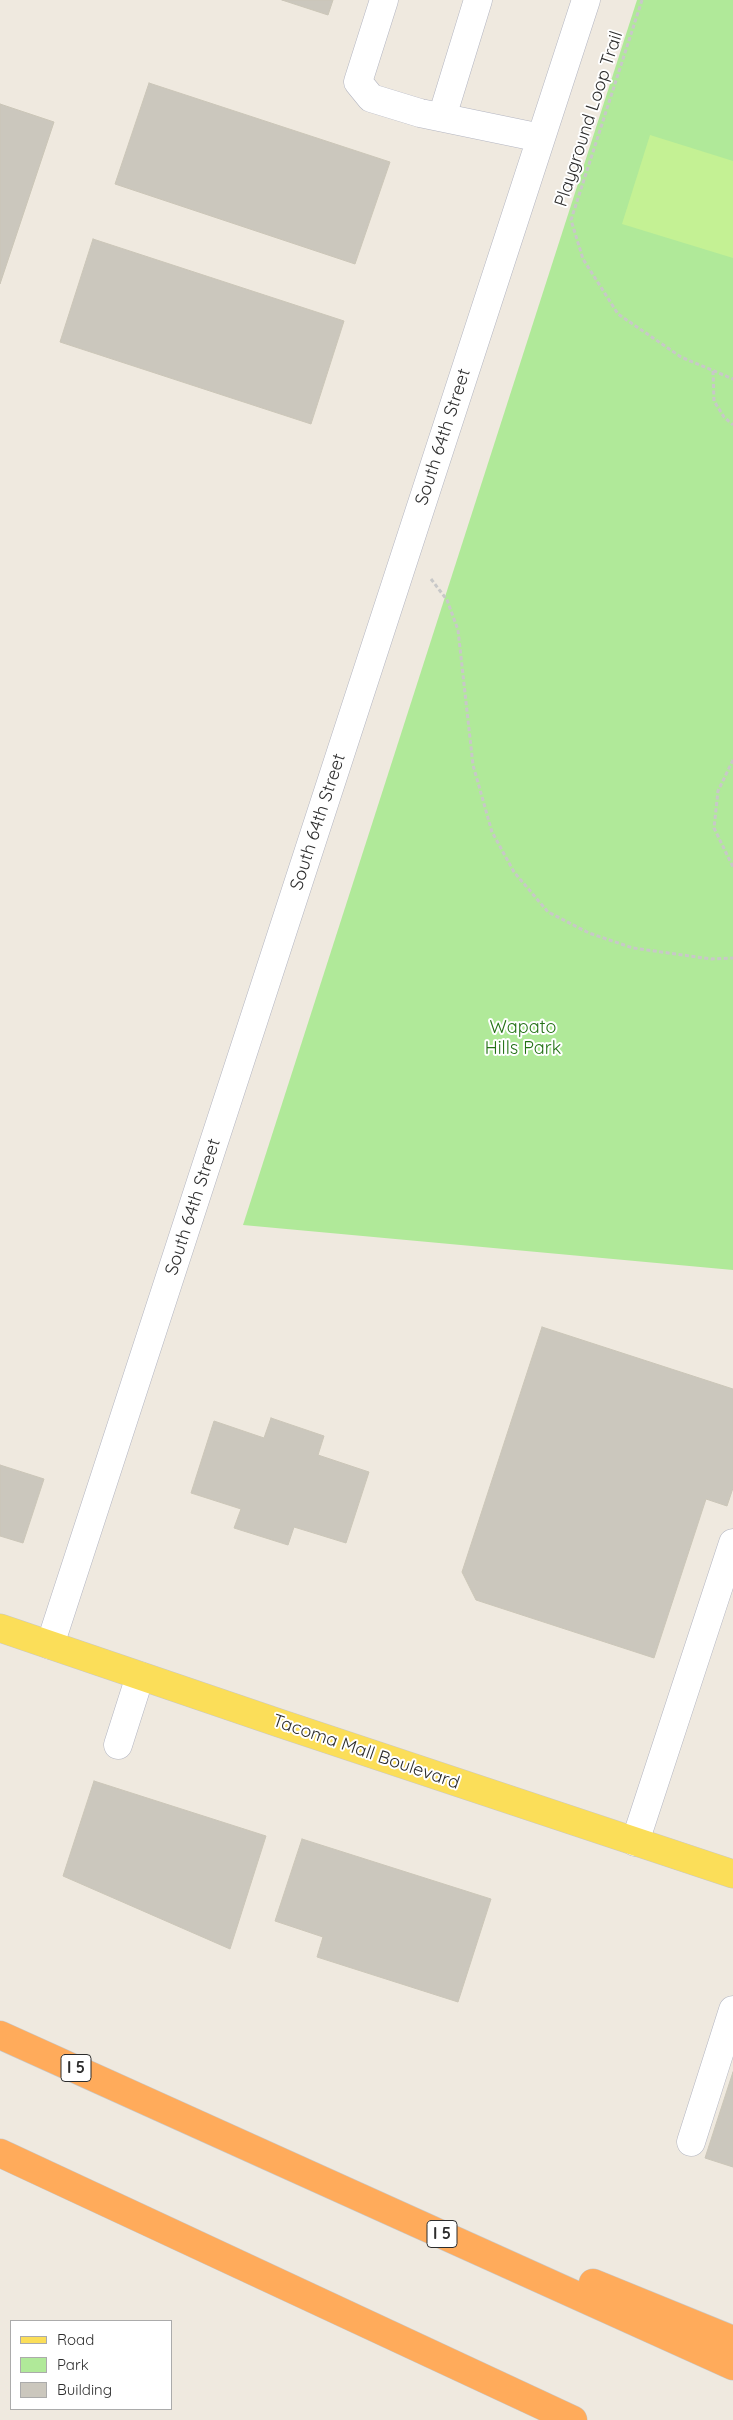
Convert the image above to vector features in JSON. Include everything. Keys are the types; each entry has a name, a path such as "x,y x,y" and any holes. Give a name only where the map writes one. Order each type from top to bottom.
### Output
{"highway":[{"name":"I 5","path":"0,2034 733,2366"},
{"path":"152,2102 733,2340"},
{"path":"0,2152 574,2420"}],"main road":[{"name":"Tacoma Mall Boulevard","path":"0,1628 733,1874"}],"street":[{"path":"384,0 358,82 371,98 442,118 541,138"},
{"path":"442,118 478,0"},
{"name":"South 64th Street","path":"50,1645 586,0"},
{"path":"635,1842 733,1543"},
{"path":"118,1745 140,1676"},
{"path":"691,2142 733,2010"}],"path":[{"name":"Playground Loop Trail","path":"642,0 571,220 583,259 618,314 681,357 733,379"},
{"path":"714,371 714,401 724,417 733,425"},
{"path":"407,549 447,600 458,630 473,765 492,832 514,872 548,912 589,933 633,948 711,959 733,958"},
{"path":"733,760 718,791 714,828 733,867"}],"green space":[{"name":"Wapato Hills Park","path":"637,0 733,0 733,1270 243,1225"},
{"path":"650,135 733,161 733,258 622,224"}],"building":[{"path":"282,0 333,0 328,15"},
{"path":"149,83 390,162 355,264 115,184"},
{"path":"0,104 54,122 0,284"},
{"path":"93,239 344,321 311,424 60,342"},
{"path":"542,1327 733,1389 733,1488 727,1506 706,1499 654,1658 476,1600 462,1572"},
{"path":"271,1418 324,1436 318,1455 369,1472 346,1543 294,1527 288,1545 234,1528 241,1509 191,1493 214,1421 264,1438"},
{"path":"0,1465 44,1479 23,1543 0,1536"},
{"path":"94,1781 266,1836 230,1949 63,1876"},
{"path":"302,1839 491,1899 458,2002 317,1957 323,1937 275,1921"},
{"path":"733,2072 733,2167 705,2158"}]}
